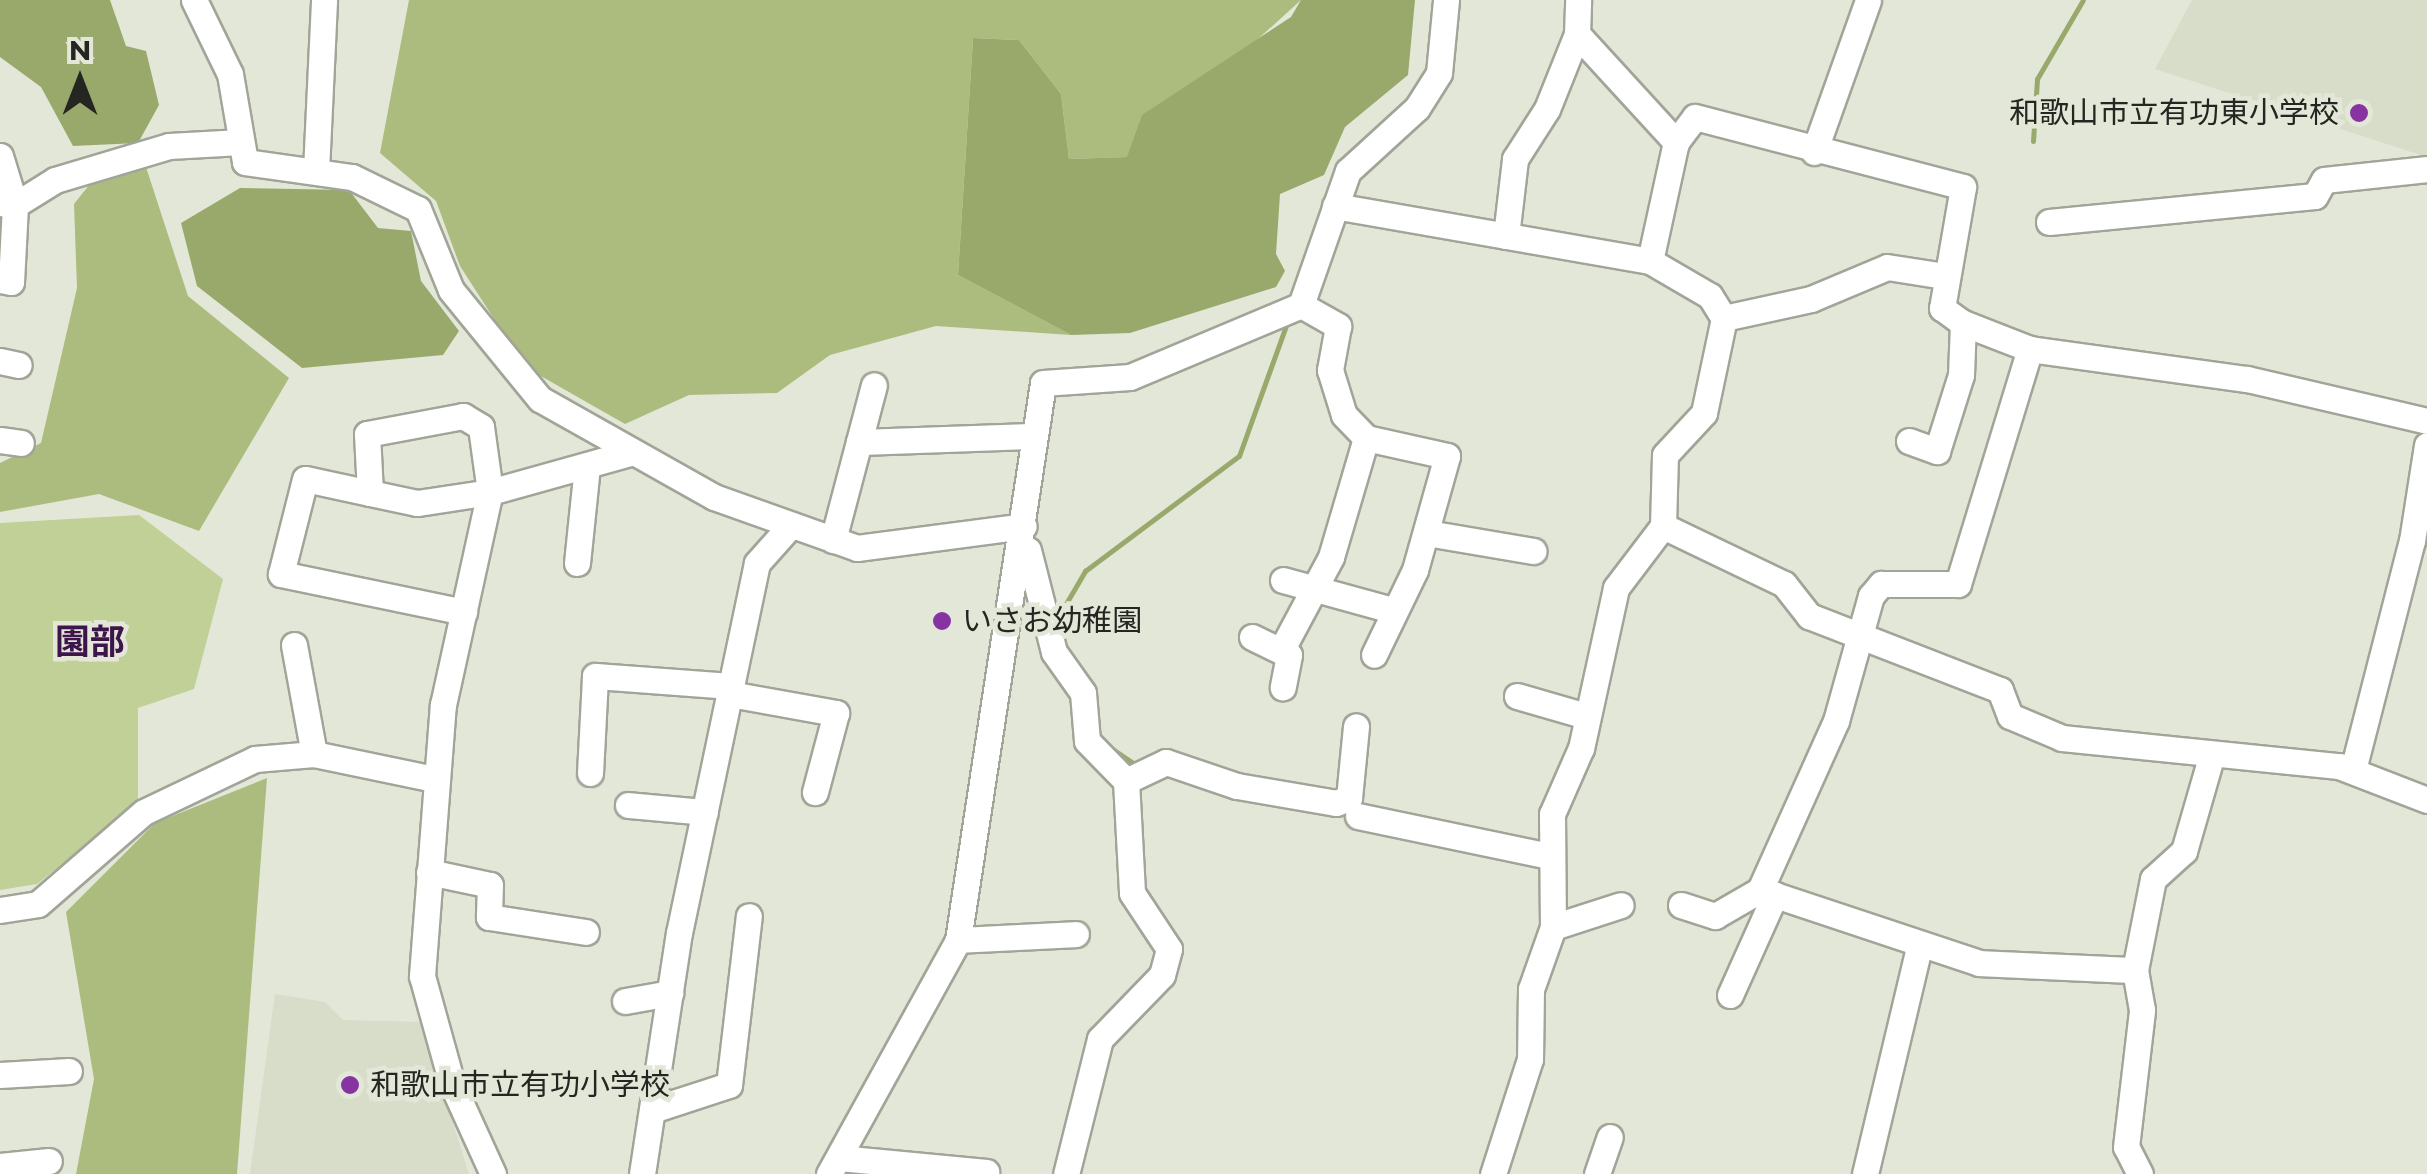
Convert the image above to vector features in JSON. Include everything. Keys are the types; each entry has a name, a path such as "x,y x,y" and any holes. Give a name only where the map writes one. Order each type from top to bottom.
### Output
{"street":[{"path":"194,0 230,74 245,162 316,171 418,209 452,290 514,376 630,453 792,525 857,548 1024,526"},
{"path":"316,171 324,0"},
{"path":"986,1172 834,1166 958,940 1024,526 1034,402 1052,377 1130,377 1302,304 1348,171 1417,108 1439,73 1446,0"},
{"path":"1506,236 1514,159 1577,34 1578,0"},
{"path":"1814,152 1868,0"},
{"path":"1577,34 1676,142"},
{"path":"1650,260 1676,142 1695,117 1814,152 1963,187 1942,308 1964,324 2030,350 2247,379 2427,421"},
{"path":"8,204 99,165 146,160 169,146 241,142"},
{"path":"0,156 8,204 11,282 0,280"},
{"path":"2049,222 2315,196 2324,180 2427,169"},
{"path":"1336,206 1650,260 1689,280 1724,318"},
{"path":"1724,318 1810,299 1887,267 1946,276"},
{"path":"1302,304 1338,326 1330,370 1344,415 1366,438 1447,456 1428,533 1374,655"},
{"path":"1493,1174 1530,1060 1531,988 1553,927 1549,856 1552,814 1586,716 1616,588 1662,526 1664,455 1704,414 1724,318"},
{"path":"1909,441 1937,451 1962,375 1964,324"},
{"path":"1730,995 1768,892 1781,828 1810,787 1881,584 1958,584 2030,350"},
{"path":"833,540 874,385"},
{"path":"370,493 367,434 463,416 482,428 490,492 435,779 422,976 452,1084 493,1174"},
{"path":"859,442 1032,436"},
{"path":"1284,687 1284,647 1315,589 1366,438"},
{"path":"2352,770 2412,541 2427,445"},
{"path":"464,612 281,574 305,480 417,503 490,492 630,453"},
{"path":"577,563 587,466"},
{"path":"642,1174 670,993 757,563 792,525"},
{"path":"1024,526 1054,652 1083,693 1087,741 1126,782 1132,892 1160,930 1168,964 1100,1039 1066,1174"},
{"path":"1662,526 1784,584 1809,616 2000,690 2010,716 2062,738 2352,770 2427,800"},
{"path":"1428,533 1532,551"},
{"path":"1283,580 1385,608"},
{"path":"1252,637 1284,647"},
{"path":"294,645 314,754"},
{"path":"590,773 595,676 731,689 836,714 815,792"},
{"path":"1517,696 1586,716"},
{"path":"1126,782 1166,762 1237,786 1336,803 1349,798 1356,726"},
{"path":"0,910 38,904 144,812 255,759 314,754 435,779"},
{"path":"2140,1174 2126,1147 2142,1010 2136,970 2152,879 2184,851 2212,754"},
{"path":"628,805 705,812"},
{"path":"1358,816 1549,856"},
{"path":"429,872 490,886 489,917 586,932"},
{"path":"1681,905 1715,916 1768,892 1919,948 1979,962 2136,970"},
{"path":"1553,927 1621,905"},
{"path":"652,1110 730,1085 749,916"},
{"path":"958,940 1076,934"},
{"path":"1865,1174 1919,948"},
{"path":"625,1001 670,993"},
{"path":"0,1075 69,1071"},
{"path":"1598,1174 1610,1136"},
{"path":"0,1166 49,1161"}],"shaded area":[{"path":"0,0 110,0 126,46 146,51 159,105 138,143 73,146 41,87 0,57"},
{"path":"409,0 1301,0 1128,157 1069,159 1061,94 1019,40 973,38 958,275 1071,335 936,326 830,355 777,393 689,395 625,424 525,367 460,266 436,201 380,153"},
{"path":"1301,0 1415,0 1408,75 1345,127 1324,175 1280,194 1276,254 1285,271 1276,287 1130,333 1071,335 958,275 973,38 1019,40 1061,94 1069,159 1127,157 1142,115 1291,17"},
{"name":"和歌山市立有功東小学校","path":"2192,0 2427,0 2427,157 2155,69"},
{"path":"145,164 188,296 289,378 199,531 99,494 0,512 0,463 41,443 77,288 74,204 101,170"},
{"path":"240,188 349,190 378,228 411,231 421,281 459,331 443,355 302,368 197,286 181,223"},
{"path":"139,515 223,579 194,689 138,708 138,803 37,884 0,890 0,523"},
{"path":"267,778 237,1174 76,1174 94,1079 66,912 155,823"},
{"name":"和歌山市立有功小学校","path":"275,994 325,1002 343,1020 421,1022 469,1174 250,1174"}],"waterway":[{"path":"2033,141 2037,79 2083,0"},
{"path":"1064,607 1085,571 1239,456 1287,323"},
{"path":"1108,746 1132,762"}],"place":[{"name":"和歌山市立有功東小学校","path":"2359,113"},
{"name":"いさお幼稚園","path":"942,621"},
{"name":"和歌山市立有功小学校","path":"350,1085"}],"district":[{"name":"園部","path":"90,642"}]}
